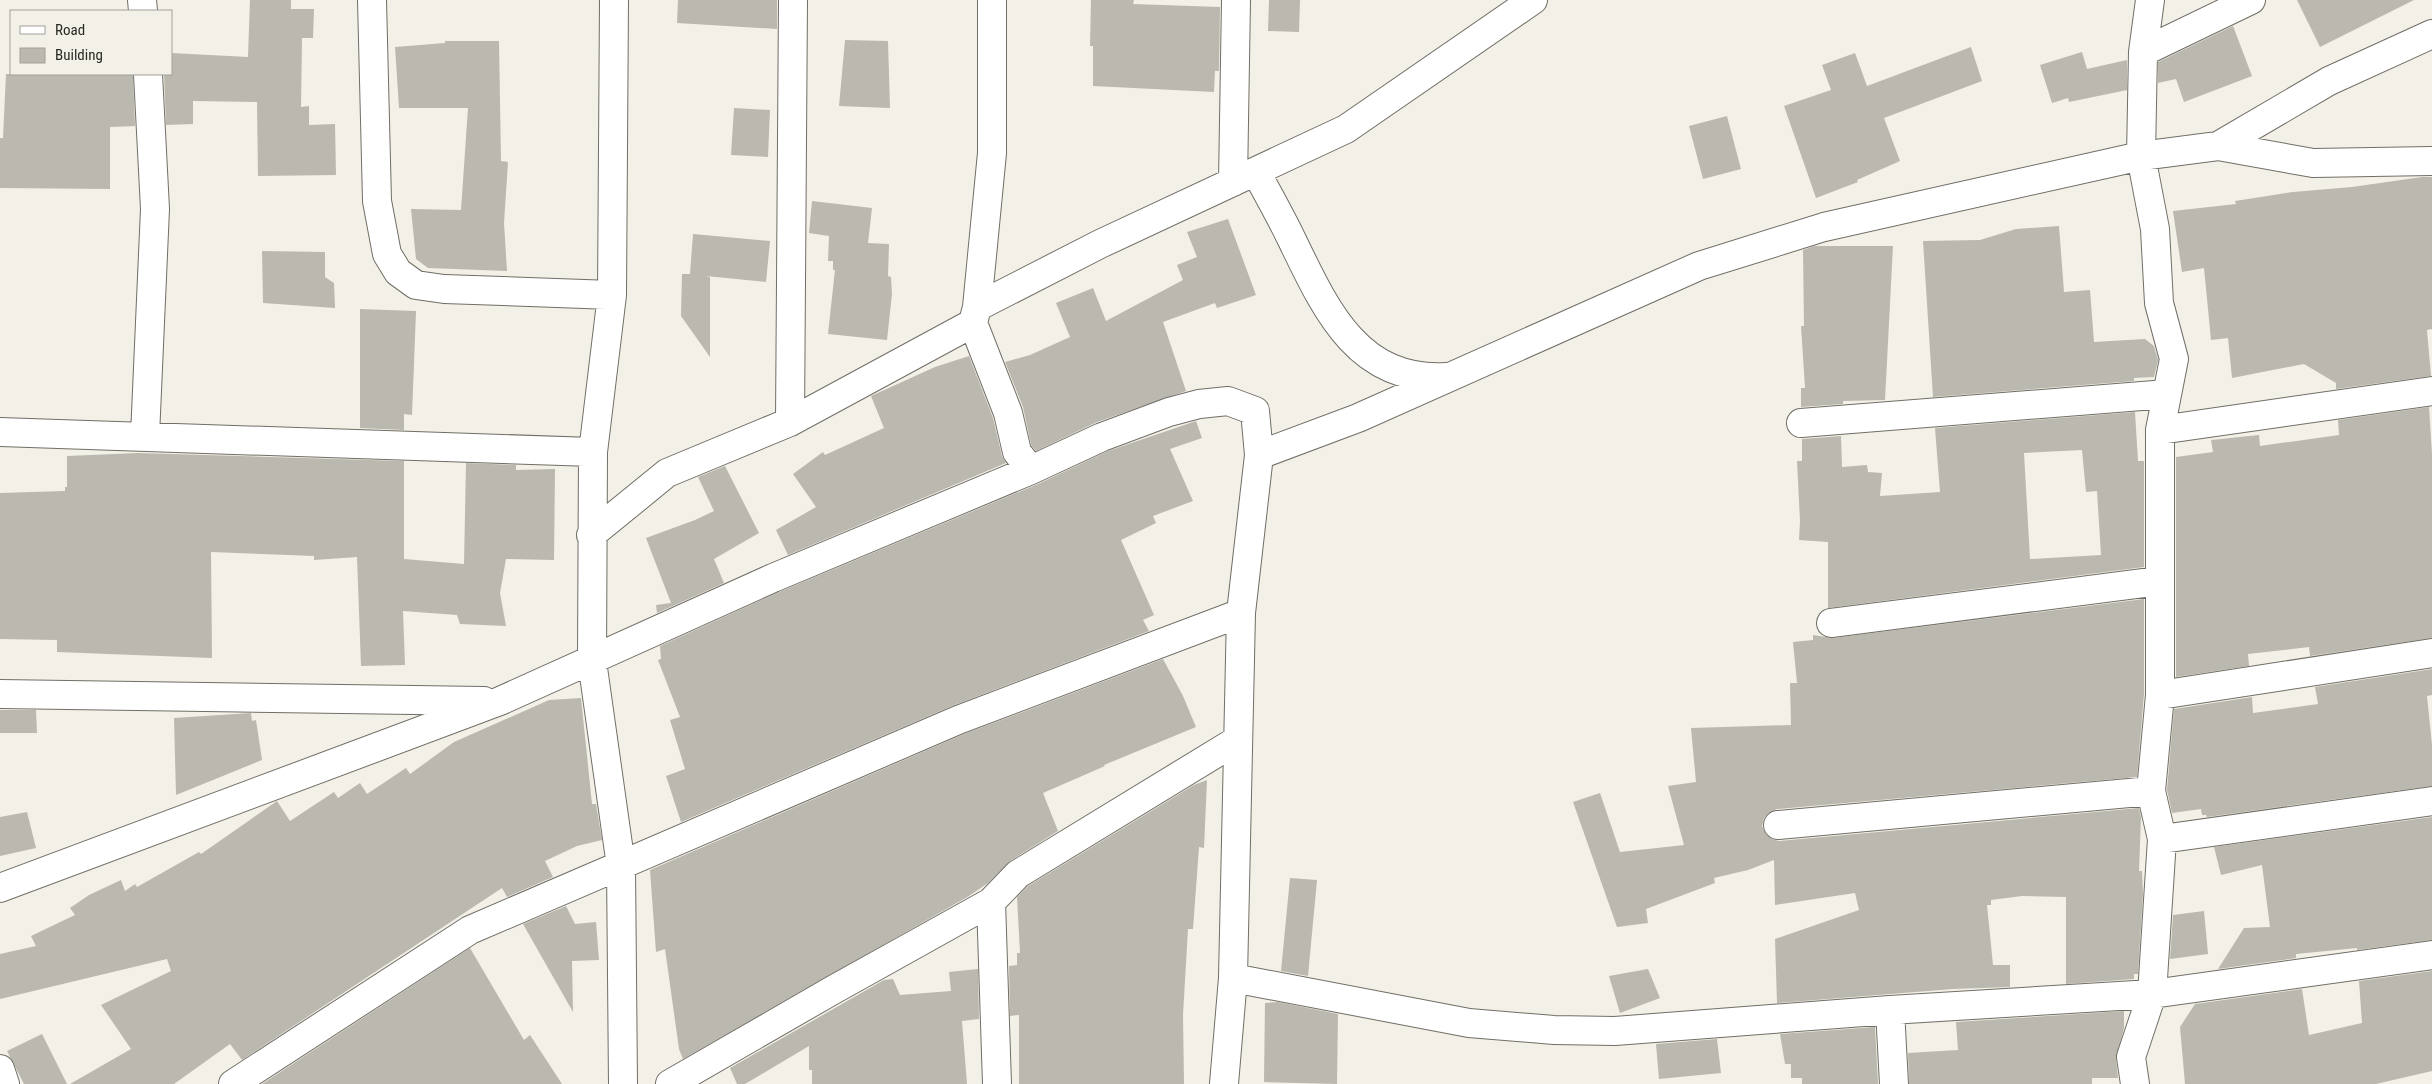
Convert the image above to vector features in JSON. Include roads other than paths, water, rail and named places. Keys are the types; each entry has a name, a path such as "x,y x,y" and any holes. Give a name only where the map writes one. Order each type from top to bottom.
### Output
{"street":[{"path":"372,0 377,201 387,254 398,272 416,285 444,289 612,296"},
{"path":"614,0 612,296 593,452 591,535 592,661 621,866 623,1084"},
{"path":"790,422 793,0"},
{"path":"992,0 992,153 975,315 1008,413 1017,452 1031,470"},
{"path":"1236,0 1244,177 1339,327 1370,358 1398,371 1424,378 1452,376"},
{"path":"591,535 668,473 790,422 1100,244 1346,129 1533,0"},
{"path":"2135,1084 2131,1057 2152,994 2162,839 2151,791 2160,694 2160,430 2174,359 2159,303 2155,230 2141,156 2143,52 2150,0"},
{"path":"2143,52 2252,0"},
{"path":"2218,146 2329,81 2432,34"},
{"path":"145,436 155,209 148,75"},
{"path":"1259,455 1358,418 1708,263 1824,227 2141,156 2218,146 2313,163 2432,160"},
{"path":"2160,430 2432,391"},
{"path":"1801,423 2167,394"},
{"path":"0,888 500,701 773,578 1031,470 1102,437 1169,412 1199,404 1228,402 1255,411 1259,455 1241,613 1236,741 1233,978 1224,1084"},
{"path":"0,432 593,452"},
{"path":"1831,623 2159,581"},
{"path":"233,1084 470,930 958,720 1241,613"},
{"path":"2160,694 2432,653"},
{"path":"0,694 500,701"},
{"path":"670,1084 991,902 1018,874 1236,741"},
{"path":"1778,825 2151,791"},
{"path":"2162,839 2432,801"},
{"path":"991,902 997,1084"},
{"path":"1233,978 1469,1023 1554,1030 1615,1031 1890,1010 2152,994 2432,955"},
{"path":"1890,1010 1894,1084"},
{"path":"0,1069 5,1084"}]}
